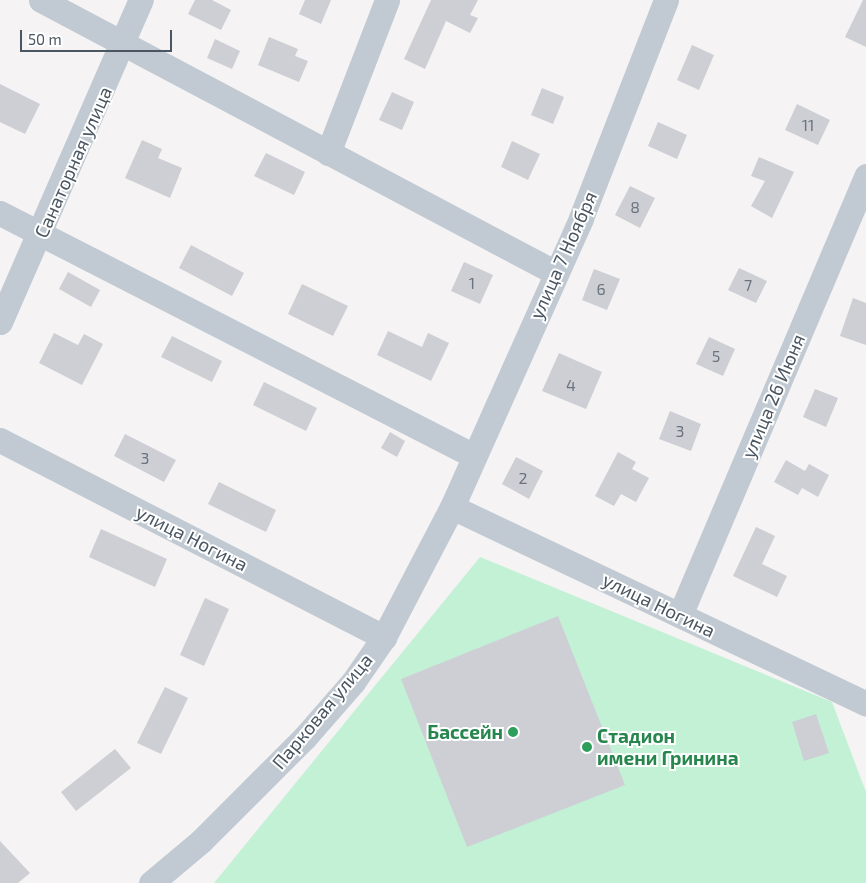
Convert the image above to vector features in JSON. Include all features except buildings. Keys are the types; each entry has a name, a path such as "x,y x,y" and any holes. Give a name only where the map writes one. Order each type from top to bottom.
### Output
{"street":[{"path":"41,0 556,273"},
{"name":"Санаторная улица","path":"0,322 42,233 125,43 141,0"},
{"path":"328,152 387,0"},
{"name":"улица 7 Ноября","path":"452,506 581,218 666,0"},
{"name":"улица 26 Июня","path":"680,615 866,176"},
{"path":"0,213 474,456"},
{"name":"улица Ногина","path":"0,440 384,637"},
{"name":"улица Ногина","path":"452,506 866,704"},
{"name":"Парковая улица","path":"150,883 201,841 304,737 353,682 384,637 452,506"}],"green space":[{"name":"Стадион имени Гринина","path":"480,557 832,702 866,792 866,883 214,883"}],"place":[{"name":"Бассейн","path":"513,732"},
{"name":"Стадион имени Гринина","path":"587,747"}]}
